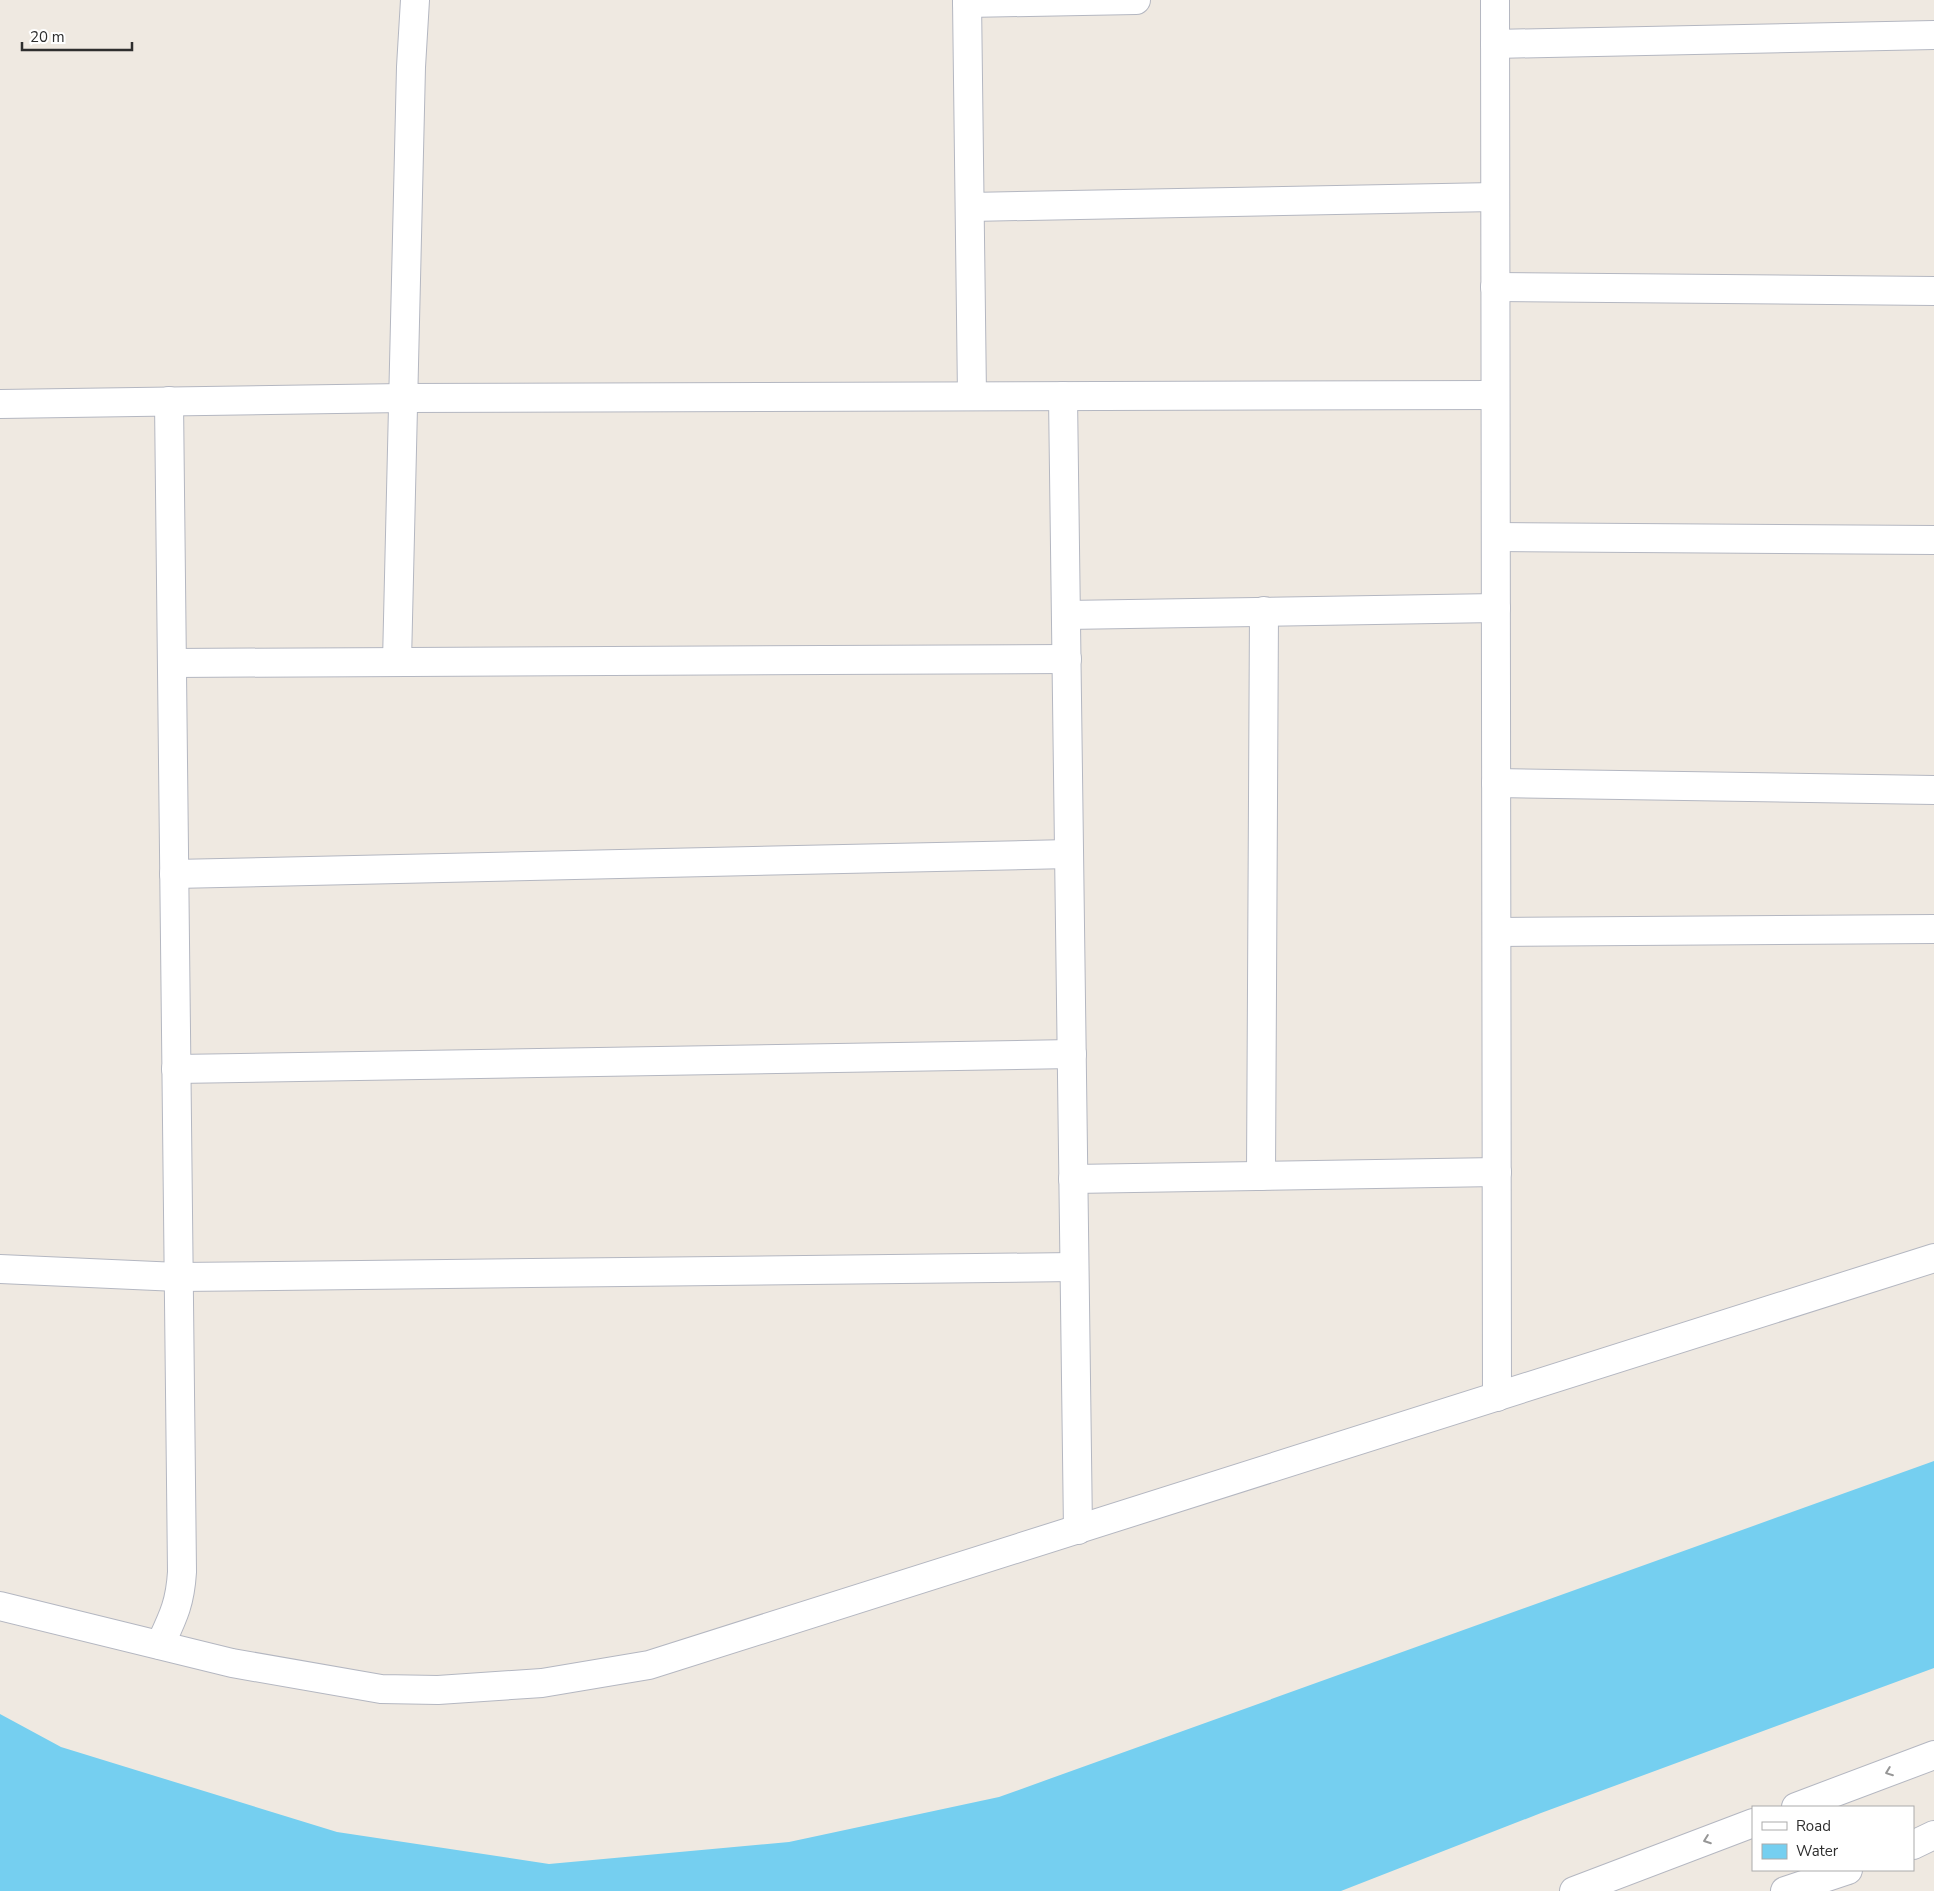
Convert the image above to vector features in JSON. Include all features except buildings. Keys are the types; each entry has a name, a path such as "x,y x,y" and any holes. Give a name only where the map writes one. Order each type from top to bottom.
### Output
{"street":[{"path":"397,662 411,67 415,0"},
{"path":"972,396 967,2 1136,0"},
{"path":"1495,0 1497,1396"},
{"path":"1495,44 1934,35"},
{"path":"970,208 1495,197"},
{"path":"1495,287 1934,291"},
{"path":"0,404 403,398 1495,395"},
{"path":"1063,396 1078,1530"},
{"path":"160,1645 176,1612 182,1572 169,401"},
{"path":"1496,537 1934,540"},
{"path":"1066,614 1496,608"},
{"path":"1261,1176 1264,611"},
{"path":"172,662 1067,659"},
{"path":"1496,783 1934,790"},
{"path":"174,874 1069,854"},
{"path":"1497,932 1934,929"},
{"path":"176,1069 1072,1054"},
{"path":"1073,1179 1497,1172"},
{"path":"0,1606 232,1663 381,1689 438,1690 542,1683 648,1665 1934,1258"},
{"path":"0,1269 178,1277 1074,1267"},
{"path":"1799,1806 1934,1754"},
{"path":"1574,1891 1752,1823"},
{"path":"1914,1845 1934,1835"},
{"path":"1785,1891 1845,1871"}],"water":[{"path":"1934,1461 1934,1668 1541,1813 1341,1891 0,1891 0,1714 61,1747 337,1832 549,1864 789,1842 999,1797"}]}
